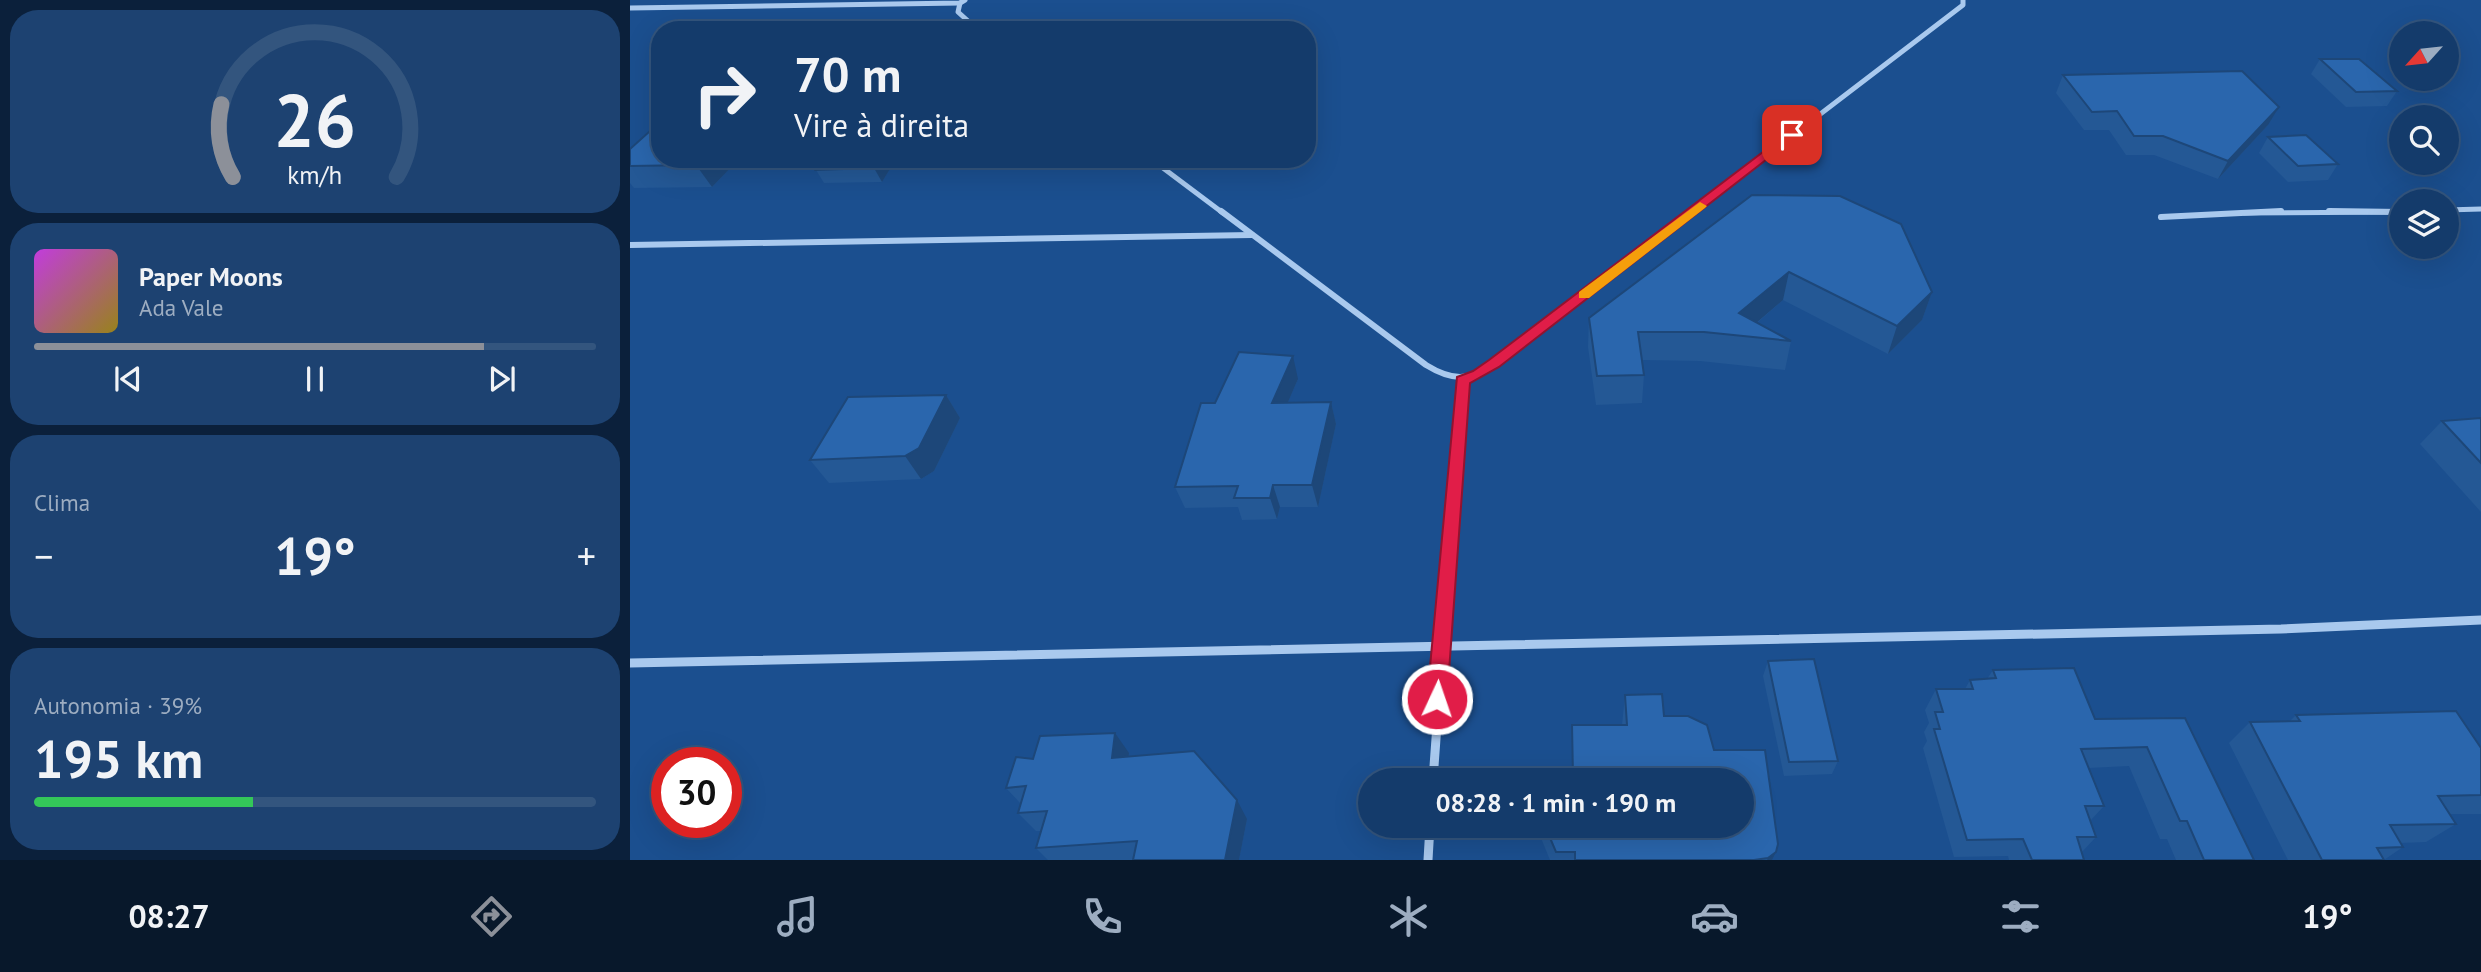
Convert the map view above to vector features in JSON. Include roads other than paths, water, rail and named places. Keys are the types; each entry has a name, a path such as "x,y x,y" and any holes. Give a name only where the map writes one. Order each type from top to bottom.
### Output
{"street":[{"path":"1163,168 1426,365 1439,374 1462,380 1478,375 1494,364 1963,5 1963,0"},
{"path":"630,8 962,2 958,12 966,21"},
{"path":"2459,210 2481,209"},
{"path":"2161,217 2289,211 2389,212"},
{"path":"630,245 1253,235"},
{"path":"1434,768 1440,645 1462,380"},
{"path":"630,663 2281,629 2481,620"},
{"path":"1428,860 1429,838"}]}
